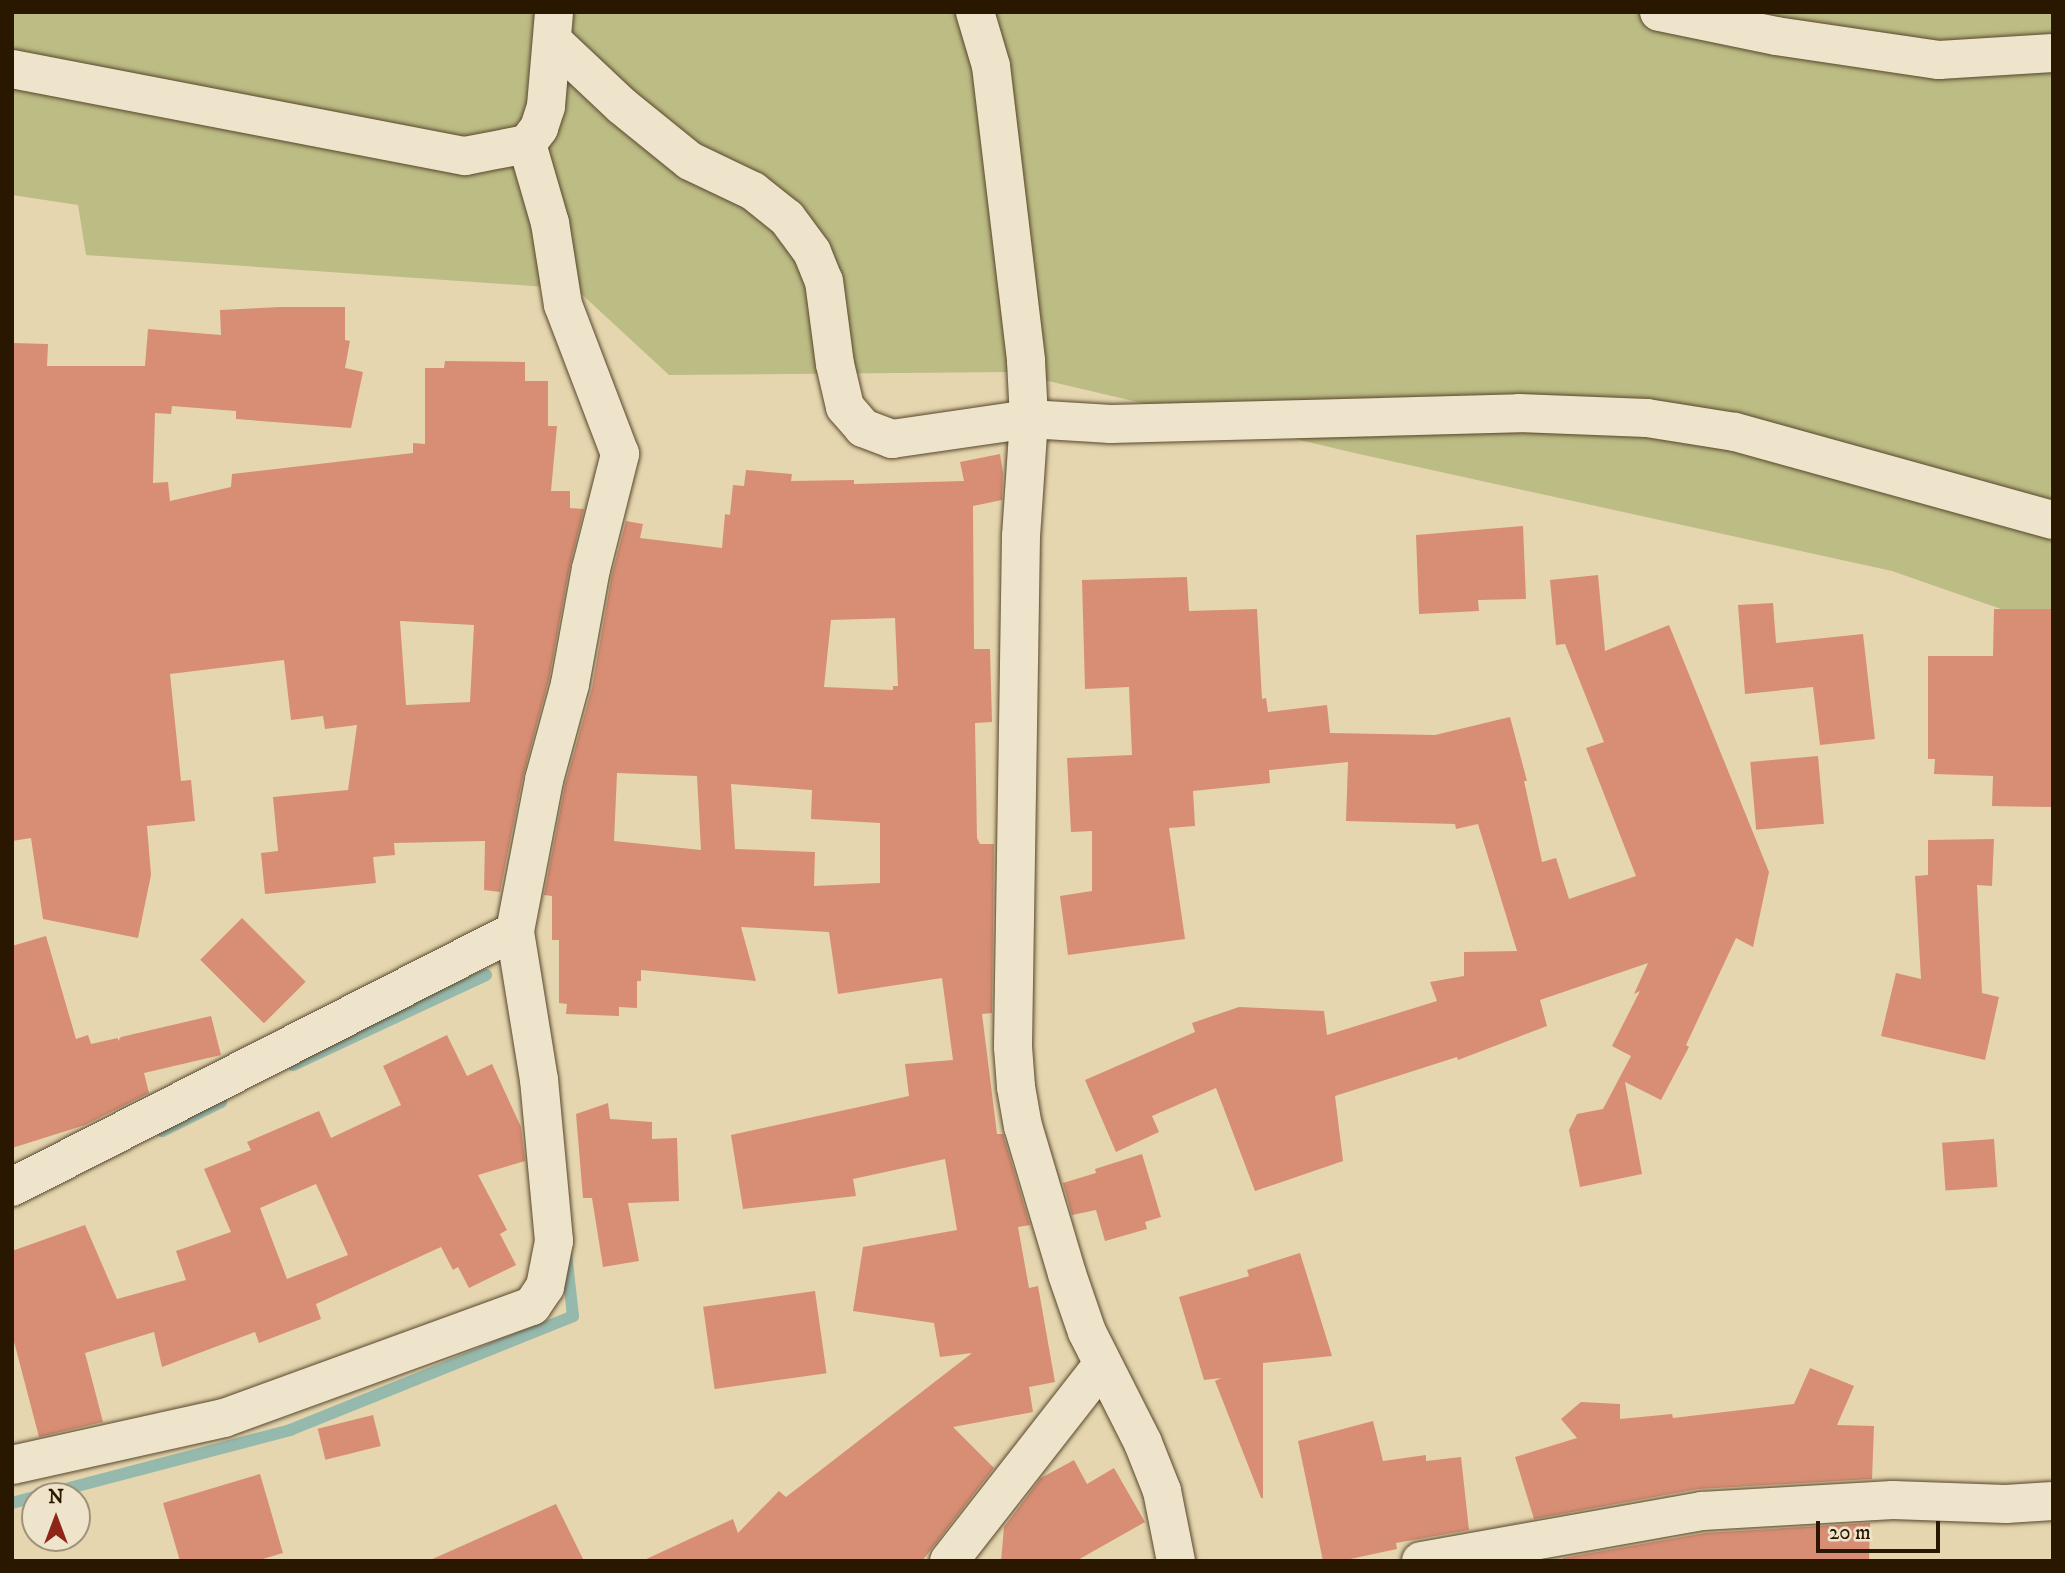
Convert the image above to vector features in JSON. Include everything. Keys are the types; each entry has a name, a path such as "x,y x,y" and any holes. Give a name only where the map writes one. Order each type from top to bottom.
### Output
{"street":[{"path":"975,12 991,66 1026,361 1029,419 1021,536 1013,1046 1023,1126 1067,1274 1102,1365 1143,1443 1162,1491 1176,1561"},
{"path":"1659,12 1776,36 1938,60 2053,53"},
{"path":"554,27 622,106 690,161 752,191 787,218 812,252 824,281 835,364 845,407 863,428 892,439 1029,419 1111,424 1519,413 1647,418 1735,432 2053,520"},
{"path":"12,69 465,156 527,144 539,128 546,106 554,27"},
{"path":"12,1465 225,1418 532,1306 545,1287 554,1241 539,1080 515,930 544,780 570,684 591,569 620,454 564,306 550,223 527,144"},
{"path":"12,1187 515,930"},
{"path":"949,1561 1102,1365"},
{"path":"1421,1561 1702,1511 1893,1500 2006,1504 2053,1501"}],"green space":[{"path":"12,12 2053,12 2053,627 1892,571 1359,454 1010,372 669,375 576,289 86,255 78,205 12,195"}],"building":[{"path":"345,307 345,340 350,341 345,368 363,372 351,428 236,419 236,411 172,406 171,414 155,413 153,483 168,482 170,501 231,487 232,474 413,453 413,443 425,444 425,368 444,368 445,361 525,362 525,381 548,381 548,426 557,426 551,491 570,491 570,508 584,509 570,565 549,679 523,776 500,892 484,890 485,841 394,843 395,855 373,857 376,883 265,894 261,853 278,851 273,797 348,790 357,725 325,729 323,716 291,720 284,660 170,674 181,781 191,780 195,821 147,826 151,875 138,938 43,919 31,838 12,841 13,343 48,344 47,366 145,366 148,329 221,335 220,310","holes":["400,621 474,625 470,702 406,705"]},
{"path":"1000,454 1003,473 1002,500 973,506 974,649 990,649 992,722 975,723 977,838 980,844 994,844 992,1013 982,1014 997,1134 1003,1134 1030,1225 1018,1227 1029,1288 1038,1286 1055,1382 1029,1387 1033,1412 953,1427 994,1468 922,1561 642,1561 733,1519 738,1533 779,1491 786,1497 972,1353 940,1357 934,1323 853,1311 863,1247 957,1230 945,1159 853,1179 856,1196 743,1209 731,1135 909,1096 905,1064 953,1060 942,978 838,994 829,932 741,927 756,981 641,970 641,981 637,981 637,1008 619,1007 619,1016 566,1014 567,1004 559,1003 559,940 552,940 552,896 544,895 565,785 592,688 612,574 626,521 643,524 640,538 722,548 725,514 730,515 733,485 744,486 746,470 792,474 791,481 854,480 854,484 964,481 960,462","holes":["895,618 898,686 893,686 893,690 824,687 831,620","617,773 697,776 701,850 614,841","731,784 812,790 811,819 880,823 880,883 814,886 815,852 735,849"]},
{"path":"1523,526 1526,599 1478,600 1479,611 1419,614 1416,535"},
{"path":"1598,575 1605,651 1669,625 1769,872 1753,947 1736,938 1686,1045 1689,1047 1661,1100 1625,1082 1642,1174 1580,1187 1569,1130 1577,1114 1603,1109 1631,1056 1612,1046 1640,991 1634,994 1648,963 1540,1000 1547,1026 1458,1060 1457,1057 1335,1096 1343,1161 1255,1191 1216,1088 1152,1116 1159,1132 1116,1152 1085,1080 1195,1032 1192,1023 1239,1007 1324,1011 1327,1035 1437,1001 1430,982 1464,976 1464,952 1517,951 1478,824 1456,829 1455,824 1346,821 1348,762 1269,770 1270,783 1193,791 1195,826 1169,828 1185,939 1068,955 1060,896 1092,891 1092,831 1071,832 1067,758 1132,755 1129,687 1085,689 1082,580 1187,577 1189,611 1257,609 1262,699 1266,698 1268,712 1327,705 1330,733 1435,735 1510,717 1527,781 1524,781 1542,862 1556,858 1569,899 1636,876 1586,748 1604,742 1565,644 1556,645 1550,580"},
{"path":"1773,603 1776,643 1863,634 1875,739 1820,745 1813,687 1745,694 1738,605"},
{"path":"1994,609 2053,609 2053,807 1992,806 1993,776 1934,774 1935,759 1928,759 1928,656 1993,656"},
{"path":"1818,756 1824,824 1756,830 1750,762"},
{"path":"1994,839 1992,886 1977,885 1982,993 1999,997 1985,1060 1881,1036 1896,973 1921,979 1915,876 1928,875 1928,840"},
{"path":"242,918 306,982 264,1023 200,960"},
{"path":"46,936 76,1039 88,1035 91,1044 118,1038 118,1041 121,1037 211,1016 221,1055 144,1073 149,1093 85,1125 12,1148 12,946"},
{"path":"447,1035 467,1076 492,1064 521,1127 525,1161 478,1175 507,1230 500,1234 516,1265 469,1288 458,1267 453,1270 441,1247 316,1304 321,1319 259,1343 255,1332 162,1367 154,1332 85,1353 103,1422 39,1437 12,1334 12,1251 85,1225 117,1299 186,1280 176,1251 231,1232 204,1169 251,1150 247,1142 319,1111 331,1138 401,1105 383,1066","holes":["316,1184 348,1255 287,1279 260,1208"]},
{"path":"608,1103 610,1119 652,1122 652,1139 677,1138 679,1201 628,1203 639,1261 603,1267 592,1198 583,1198 576,1114"},
{"path":"1994,1139 1997,1187 1945,1191 1942,1143"},
{"path":"1142,1154 1161,1217 1145,1222 1147,1229 1105,1241 1096,1210 1072,1215 1063,1183 1096,1173 1095,1169"},
{"path":"1300,1253 1332,1356 1263,1363 1261,1498 1215,1381 1221,1378 1204,1380 1179,1297 1249,1276 1247,1270"},
{"path":"815,1291 827,1373 715,1389 703,1307"},
{"path":"1810,1368 1854,1386 1837,1425 1874,1426 1872,1479 1698,1489 1534,1519 1515,1457 1577,1438 1561,1419 1581,1402 1620,1404 1620,1419 1672,1414 1673,1418 1794,1404"},
{"path":"373,1415 381,1446 325,1460 318,1429"},
{"path":"1373,1421 1383,1461 1426,1455 1426,1461 1461,1457 1469,1530 1396,1543 1397,1549 1341,1561 1323,1561 1298,1441"},
{"path":"1074,1460 1087,1484 1114,1468 1145,1522 1076,1561 1001,1561 1004,1527 1041,1478"},
{"path":"260,1474 283,1553 256,1561 180,1561 163,1503"},
{"path":"556,1504 584,1561 428,1561"},
{"path":"1870,1523 1869,1561 1563,1561 1563,1558 1705,1533"}],"waterway":[{"path":"293,1065 486,975"},
{"path":"162,1131 221,1102"},
{"path":"91,1482 290,1430 573,1316 566,1254"},
{"path":"12,1503 21,1501"}]}
